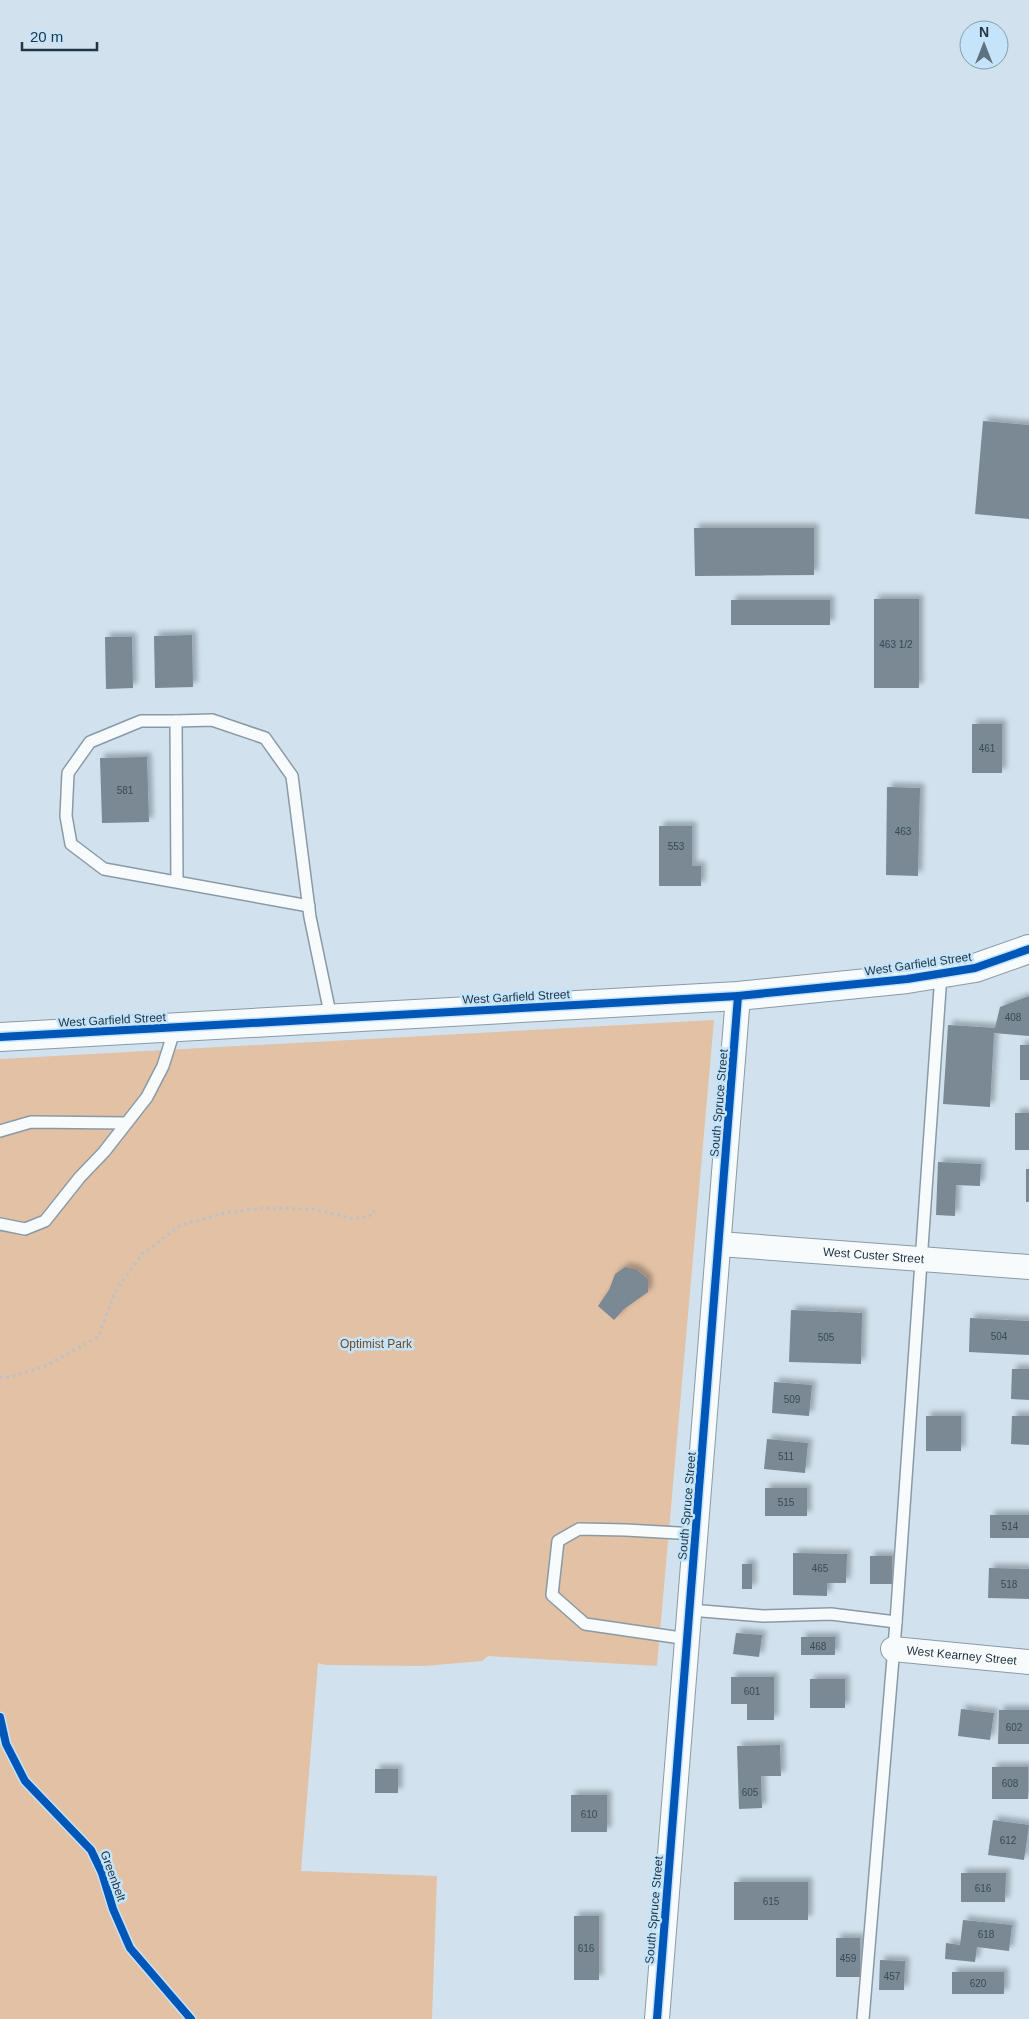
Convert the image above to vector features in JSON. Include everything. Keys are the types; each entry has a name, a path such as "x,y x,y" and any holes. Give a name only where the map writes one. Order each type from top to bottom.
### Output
{"street":[{"name":"West Garfield Street","path":"0,1037 738,996 941,974 975,968 1029,949"},
{"name":"South Spruce Street","path":"657,2019 738,996"},
{"name":"West Custer Street","path":"719,1244 1029,1267"},
{"name":"West Kearney Street","path":"893,1648 1029,1662"}],"lane":[{"path":"309,906 104,869 71,844 66,816 68,773 90,742 141,722 212,720 266,738 292,776 309,906 331,1018"},
{"path":"176,721 177,881"},
{"path":"863,2019 896,1622 941,974"},
{"path":"0,1224 25,1229 45,1221 63,1201 80,1177 104,1152 147,1096 163,1066 175,1028"},
{"path":"0,1131 31,1122 125,1123"},
{"path":"688,1639 585,1624 552,1595 554,1568 558,1540 579,1529 696,1534"},
{"path":"690,1610 763,1616 831,1614 896,1622"}],"path":[{"path":"0,1377 11,1377 45,1366 98,1337 116,1292 142,1254 181,1225 225,1213 261,1208 314,1209 354,1219 373,1215 375,1207"}],"green space":[{"name":"Optimist Park","path":"714,1020 657,1666 488,1656 482,1661 424,1666 325,1665 318,1663 301,1871 437,1876 432,2019 0,2019 0,1059"}],"building":[{"path":"983,421 1029,425 1029,519 975,514"},
{"path":"694,528 814,528 814,575 695,576"},
{"path":"874,599 919,599 919,688 874,688"},
{"path":"731,600 830,600 830,625 731,625"},
{"path":"192,635 193,687 155,688 154,636"},
{"path":"105,637 132,637 133,688 106,689"},
{"path":"972,724 1002,724 1002,773 972,773"},
{"path":"147,757 149,822 102,823 100,758"},
{"path":"887,787 920,788 918,876 886,875"},
{"path":"659,826 692,826 692,866 701,866 701,886 659,886"},
{"path":"1029,996 1029,1036 994,1033 990,1107 943,1104 948,1025 995,1028 1000,1007"},
{"path":"1020,1045 1029,1045 1029,1080 1020,1080"},
{"path":"1015,1113 1029,1113 1029,1150 1015,1150"},
{"path":"938,1162 981,1164 980,1186 956,1185 955,1216 936,1215"},
{"path":"1026,1169 1029,1169 1029,1202 1026,1202"},
{"path":"625,1267 636,1269 648,1279 648,1292 624,1309 614,1320 598,1306 609,1290 615,1274"},
{"path":"791,1310 862,1313 861,1364 789,1362"},
{"path":"970,1318 1029,1321 1029,1355 969,1352"},
{"path":"1012,1369 1029,1369 1029,1400 1011,1399"},
{"path":"774,1382 812,1385 809,1416 772,1413"},
{"path":"926,1416 961,1416 961,1451 926,1451"},
{"path":"1012,1416 1029,1416 1029,1445 1011,1444"},
{"path":"767,1439 808,1443 805,1473 764,1469"},
{"path":"765,1488 807,1488 807,1516 765,1516"},
{"path":"990,1515 1029,1515 1029,1538 990,1538"},
{"path":"793,1553 847,1554 846,1583 827,1583 827,1596 793,1595"},
{"path":"870,1556 892,1556 892,1584 870,1584"},
{"path":"742,1564 752,1564 752,1589 742,1589"},
{"path":"989,1568 1029,1569 1029,1599 988,1598"},
{"path":"736,1633 762,1635 759,1657 733,1654"},
{"path":"801,1637 835,1637 835,1655 801,1655"},
{"path":"731,1677 774,1677 774,1720 747,1720 747,1704 731,1704"},
{"path":"810,1679 845,1679 845,1708 810,1708"},
{"path":"961,1709 994,1713 990,1740 958,1736"},
{"path":"999,1710 1029,1710 1029,1744 998,1744"},
{"path":"780,1745 781,1776 761,1776 762,1808 739,1809 737,1746"},
{"path":"992,1767 1028,1767 1028,1799 992,1799"},
{"path":"375,1769 398,1769 398,1793 375,1793"},
{"path":"571,1795 607,1795 607,1832 571,1832"},
{"path":"993,1820 1029,1825 1024,1860 988,1855"},
{"path":"961,1873 1006,1873 1005,1902 961,1902"},
{"path":"734,1882 808,1882 808,1920 734,1920"},
{"path":"574,1916 599,1916 599,1980 574,1980"},
{"path":"963,1920 1012,1925 1009,1951 977,1947 975,1962 945,1959 946,1943 960,1945"},
{"path":"836,1938 860,1938 860,1977 836,1977"},
{"path":"880,1960 905,1961 904,1990 879,1990"},
{"path":"952,1972 1004,1972 1004,1994 952,1994"}],"cycle path":[{"path":"0,1037 738,996 907,979 975,968 1029,949"},
{"path":"657,2019 738,996"},
{"name":"Greenbelt","path":"0,1717 6,1744 25,1781 91,1850 102,1873 113,1909 130,1948 191,2019"}]}
